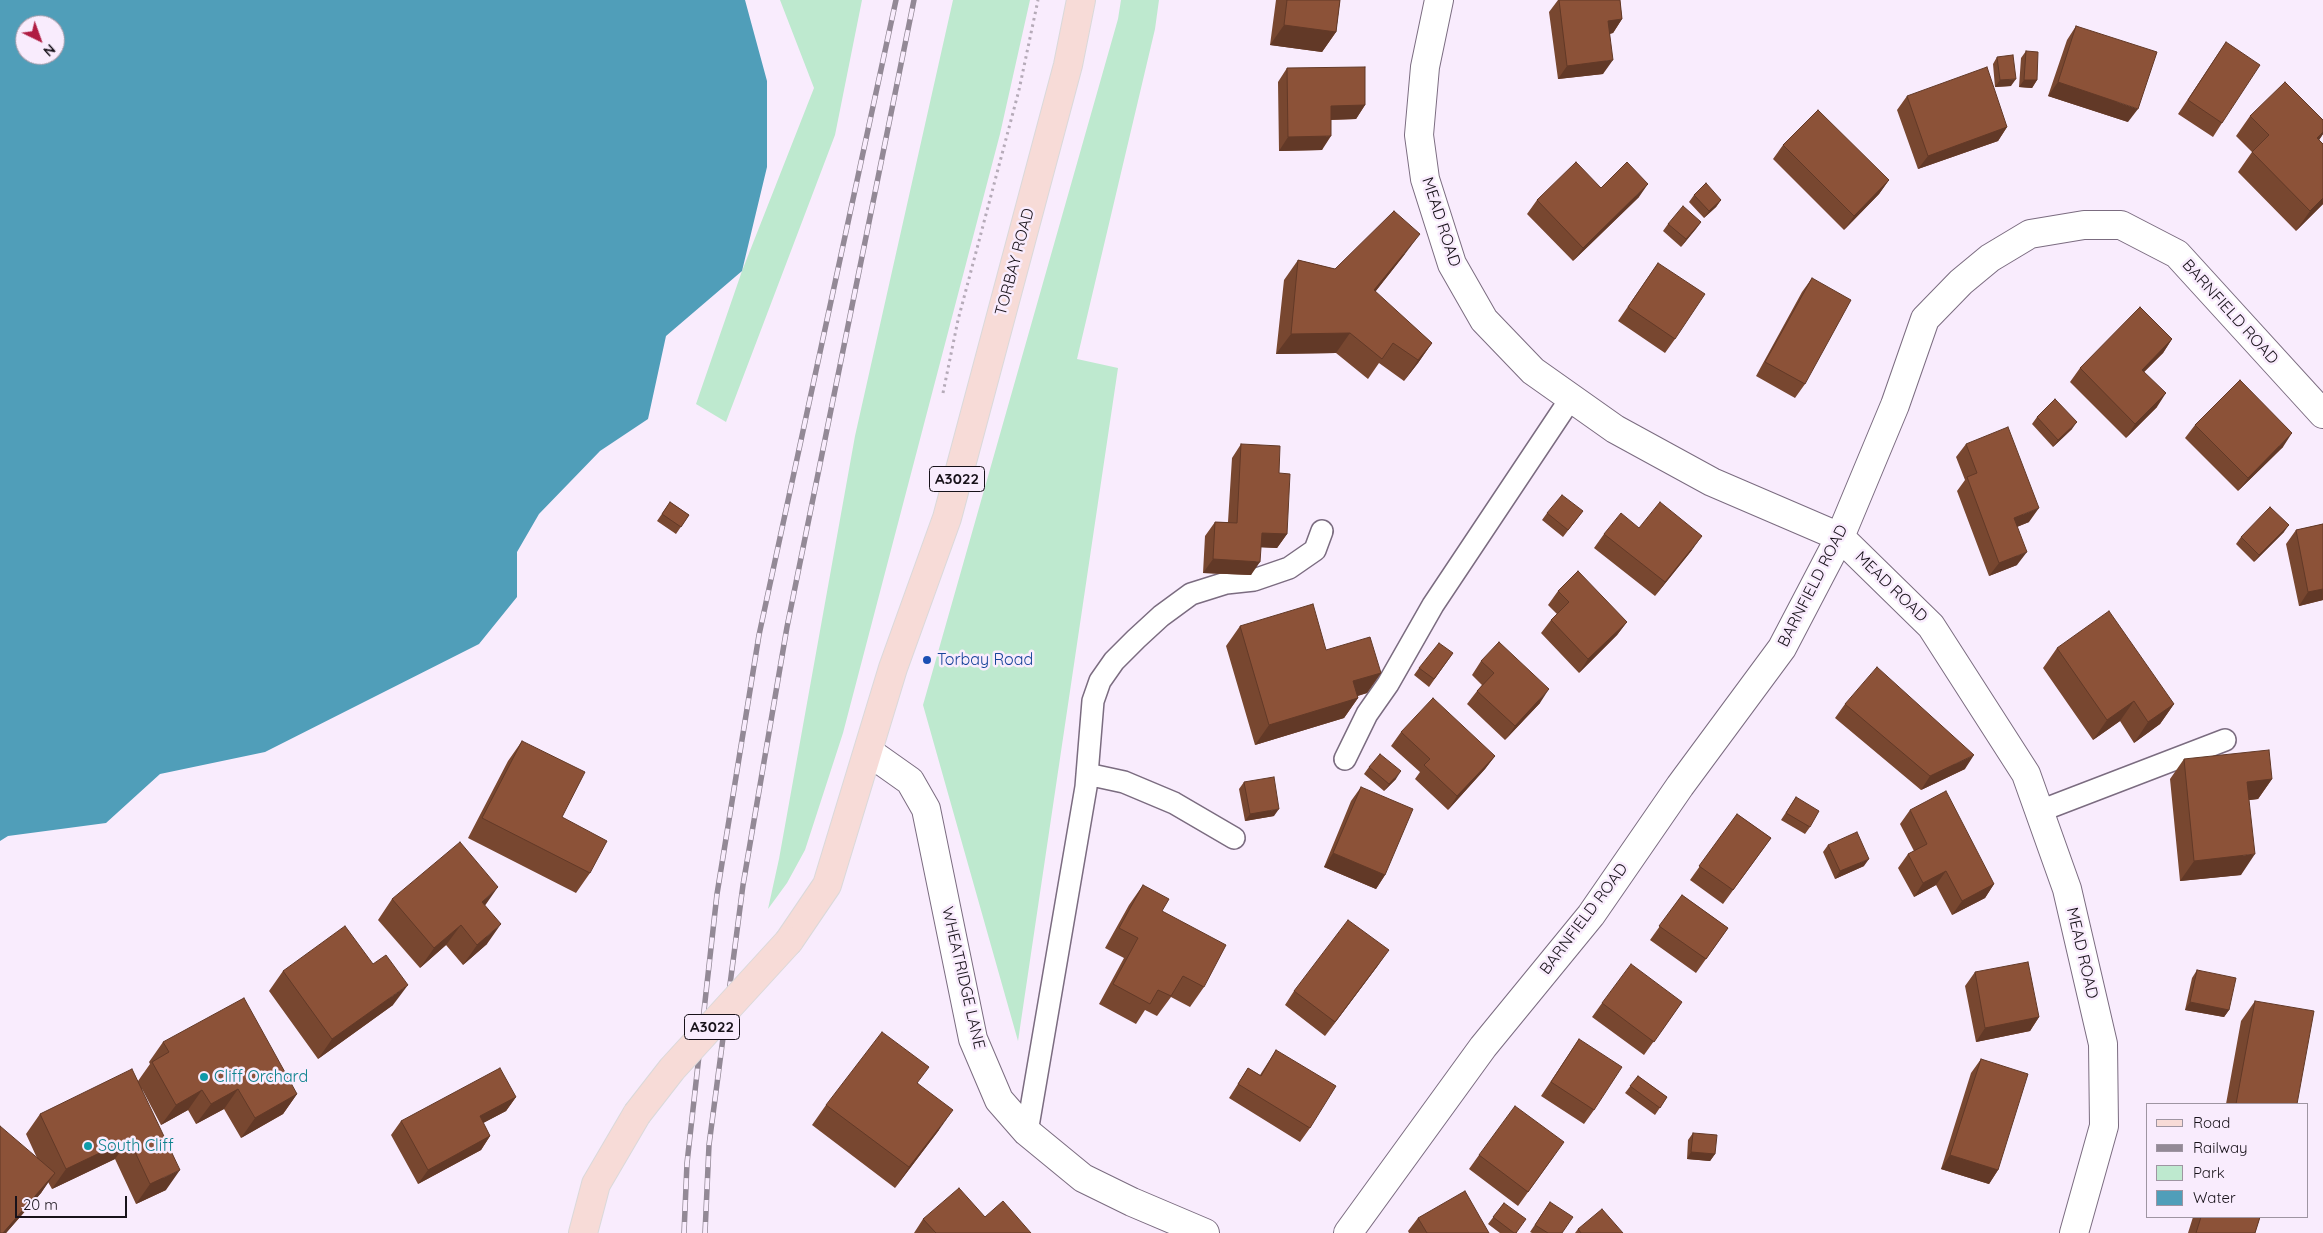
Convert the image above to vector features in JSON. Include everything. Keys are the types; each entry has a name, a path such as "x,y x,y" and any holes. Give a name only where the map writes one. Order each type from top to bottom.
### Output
{"main road":[{"name":"TORBAY ROAD","path":"583,1233 596,1184 637,1114 672,1070 789,941 827,885 893,668 946,518 1068,65 1081,0"}],"street":[{"name":"MEAD ROAD","path":"1439,0 1424,67 1419,135 1425,179 1452,264 1484,320 1533,371 1615,429 1712,482 1840,537 1931,626 2026,774 2067,889 2103,1044 2104,1126 2074,1233"},
{"name":"BARNFIELD ROAD","path":"1348,1233 1483,1048 1591,915 1680,786 1782,648 1840,537 1895,405 1926,318 1961,282 1983,264 2030,234 2084,225 2121,225 2177,254 2323,414"},
{"name":"WHEATRIDGE LANE","path":"869,752 910,781 926,809 973,1039 999,1100 1027,1132 1083,1178 1132,1202 1205,1233"}],"lane":[{"path":"1345,759 1367,714 1388,684 1433,605 1571,398"},
{"path":"1027,1132 1087,774 1093,701 1100,681 1114,661 1161,616 1191,594 1226,583 1254,580 1289,568 1315,550 1322,531"},
{"path":"2040,811 2225,740"},
{"path":"1087,774 1124,782 1174,803 1234,838"}],"path":[{"path":"942,397 958,320 1019,90 1038,0"}],"green space":[{"path":"780,0 862,0 835,135 726,422 696,404 742,271 814,88"},
{"path":"953,0 1030,0 1000,134 843,733 805,850 787,883 768,909 779,859 855,436"},
{"path":"1121,0 1159,0 1155,29 1077,359 1118,368 1018,1041 923,705 1118,19"}],"water":[{"path":"0,0 745,0 767,81 767,167 742,271 666,336 648,419 600,451 539,514 517,552 517,597 479,644 265,752 160,774 106,823 8,836 0,841"}],"building":[{"path":"1287,0 1340,0 1336,32 1284,25"},
{"path":"1559,0 1620,0 1622,19 1608,21 1613,60 1567,66"},
{"path":"2076,26 2157,52 2138,109 2058,82"},
{"path":"2226,42 2260,65 2222,123 2188,100"},
{"path":"2026,51 2038,52 2037,80 2024,80"},
{"path":"2013,55 2016,79 2000,80 1997,57"},
{"path":"1365,67 1365,105 1331,106 1331,136 1288,137 1287,68"},
{"path":"1987,67 2007,127 1928,156 1907,96"},
{"path":"2285,82 2323,120 2323,132 2317,138 2323,144 2323,198 2310,211 2252,152 2269,135 2250,116"},
{"path":"1818,110 1889,180 1854,216 1783,145"},
{"path":"1576,162 1601,188 1627,162 1648,184 1583,248 1537,200"},
{"path":"1706,183 1721,200 1709,211 1694,195"},
{"path":"1683,206 1701,222 1686,239 1668,224"},
{"path":"1394,211 1420,234 1374,290 1432,343 1418,360 1393,343 1382,359 1350,333 1291,334 1298,260 1335,269"},
{"path":"1658,263 1705,294 1675,339 1628,307"},
{"path":"1812,278 1851,300 1805,384 1765,362"},
{"path":"2140,307 2172,339 2142,370 2166,393 2135,424 2080,368"},
{"path":"2240,380 2292,433 2248,478 2195,425"},
{"path":"2055,399 2077,422 2058,440 2037,417"},
{"path":"2008,427 2039,508 2014,518 2027,552 1999,563 1967,477 1977,473 1966,444"},
{"path":"1241,444 1280,446 1279,473 1290,474 1287,534 1262,533 1260,562 1213,559 1215,522 1237,523"},
{"path":"1562,495 1583,511 1568,530 1547,513"},
{"path":"670,502 689,515 681,527 662,514"},
{"path":"1660,502 1702,536 1665,582 1604,534 1621,513 1639,528"},
{"path":"2270,507 2289,525 2259,555 2241,537"},
{"path":"2323,524 2323,589 2308,592 2296,530"},
{"path":"1578,571 1627,622 1588,659 1551,620 1569,602 1558,591"},
{"path":"1313,604 1326,650 1370,637 1381,673 1353,681 1358,698 1269,725 1240,626"},
{"path":"2109,611 2174,704 2148,722 2134,701 2107,720 2057,648"},
{"path":"1499,642 1549,689 1515,726 1477,691 1494,673 1481,661"},
{"path":"1439,643 1453,653 1434,679 1419,668"},
{"path":"1877,667 1974,755 1930,776 1845,704"},
{"path":"1433,698 1495,756 1457,796 1424,765 1430,759 1401,732"},
{"path":"522,741 585,772 562,817 607,841 590,873 482,818"},
{"path":"2269,750 2272,779 2247,782 2255,854 2194,861 2184,759"},
{"path":"1380,754 1401,771 1389,784 1369,767"},
{"path":"1274,777 1279,809 1250,814 1244,782"},
{"path":"1361,787 1413,809 1385,875 1333,853"},
{"path":"1946,791 1994,884 1962,901 1946,871 1923,883 1908,854 1927,844 1910,810"},
{"path":"1796,797 1819,811 1810,827 1786,813"},
{"path":"1737,814 1771,838 1733,890 1699,866"},
{"path":"1857,832 1869,859 1840,871 1828,845"},
{"path":"460,842 498,887 482,902 501,924 477,945 461,925 434,948 392,899"},
{"path":"1143,885 1169,899 1162,911 1226,945 1204,987 1183,976 1171,996 1158,990 1150,1004 1113,984 1138,938 1119,928"},
{"path":"1682,895 1728,928 1706,959 1659,926"},
{"path":"1348,920 1389,950 1335,1022 1294,991"},
{"path":"345,926 373,964 386,955 408,985 332,1039 283,971"},
{"path":"2028,962 2039,1017 1985,1028 1975,972"},
{"path":"1631,964 1682,1002 1654,1042 1602,1003"},
{"path":"2197,970 2236,978 2229,1010 2190,1002"},
{"name":"Cliff Orchard","path":"244,998 297,1094 255,1118 238,1089 211,1104 202,1090 176,1105 152,1062 169,1052 163,1042"},
{"path":"2255,1001 2314,1011 2297,1103 2236,1103"},
{"path":"882,1032 929,1067 917,1083 953,1110 909,1167 826,1105"},
{"path":"1579,1039 1622,1067 1594,1110 1551,1082"},
{"path":"1276,1050 1336,1086 1310,1128 1238,1084 1248,1068 1261,1076"},
{"path":"1981,1059 2028,1074 1998,1170 1950,1155"},
{"path":"500,1068 516,1097 480,1116 490,1136 428,1170 401,1121"},
{"path":"132,1069 180,1170 150,1184 129,1139 66,1169 40,1114"},
{"path":"1638,1076 1667,1097 1660,1108 1630,1086"},
{"path":"1515,1106 1564,1142 1528,1192 1479,1155"},
{"path":"0,1126 55,1173 3,1233 0,1233"},
{"path":"1693,1133 1717,1135 1715,1154 1691,1152"},
{"path":"959,1188 985,1217 1003,1201 1031,1233 936,1233 923,1219"},
{"path":"1465,1191 1489,1233 1427,1233 1418,1218"},
{"path":"1550,1202 1573,1217 1562,1233 1548,1233 1535,1225"},
{"path":"1504,1203 1526,1219 1516,1233 1493,1217"},
{"path":"1602,1209 1623,1233 1581,1233 1578,1229"},
{"path":"2201,1218 2260,1218 2255,1233 2196,1233"}],"railway":[{"path":"684,1233 687,1163 717,894 759,635 896,0"},
{"path":"705,1233 709,1145 743,885 787,627 914,0"}],"place":[{"name":"Torbay Road","path":"927,660"},
{"name":"Cliff Orchard","path":"204,1077"},
{"name":"South Cliff","path":"88,1146"}]}
